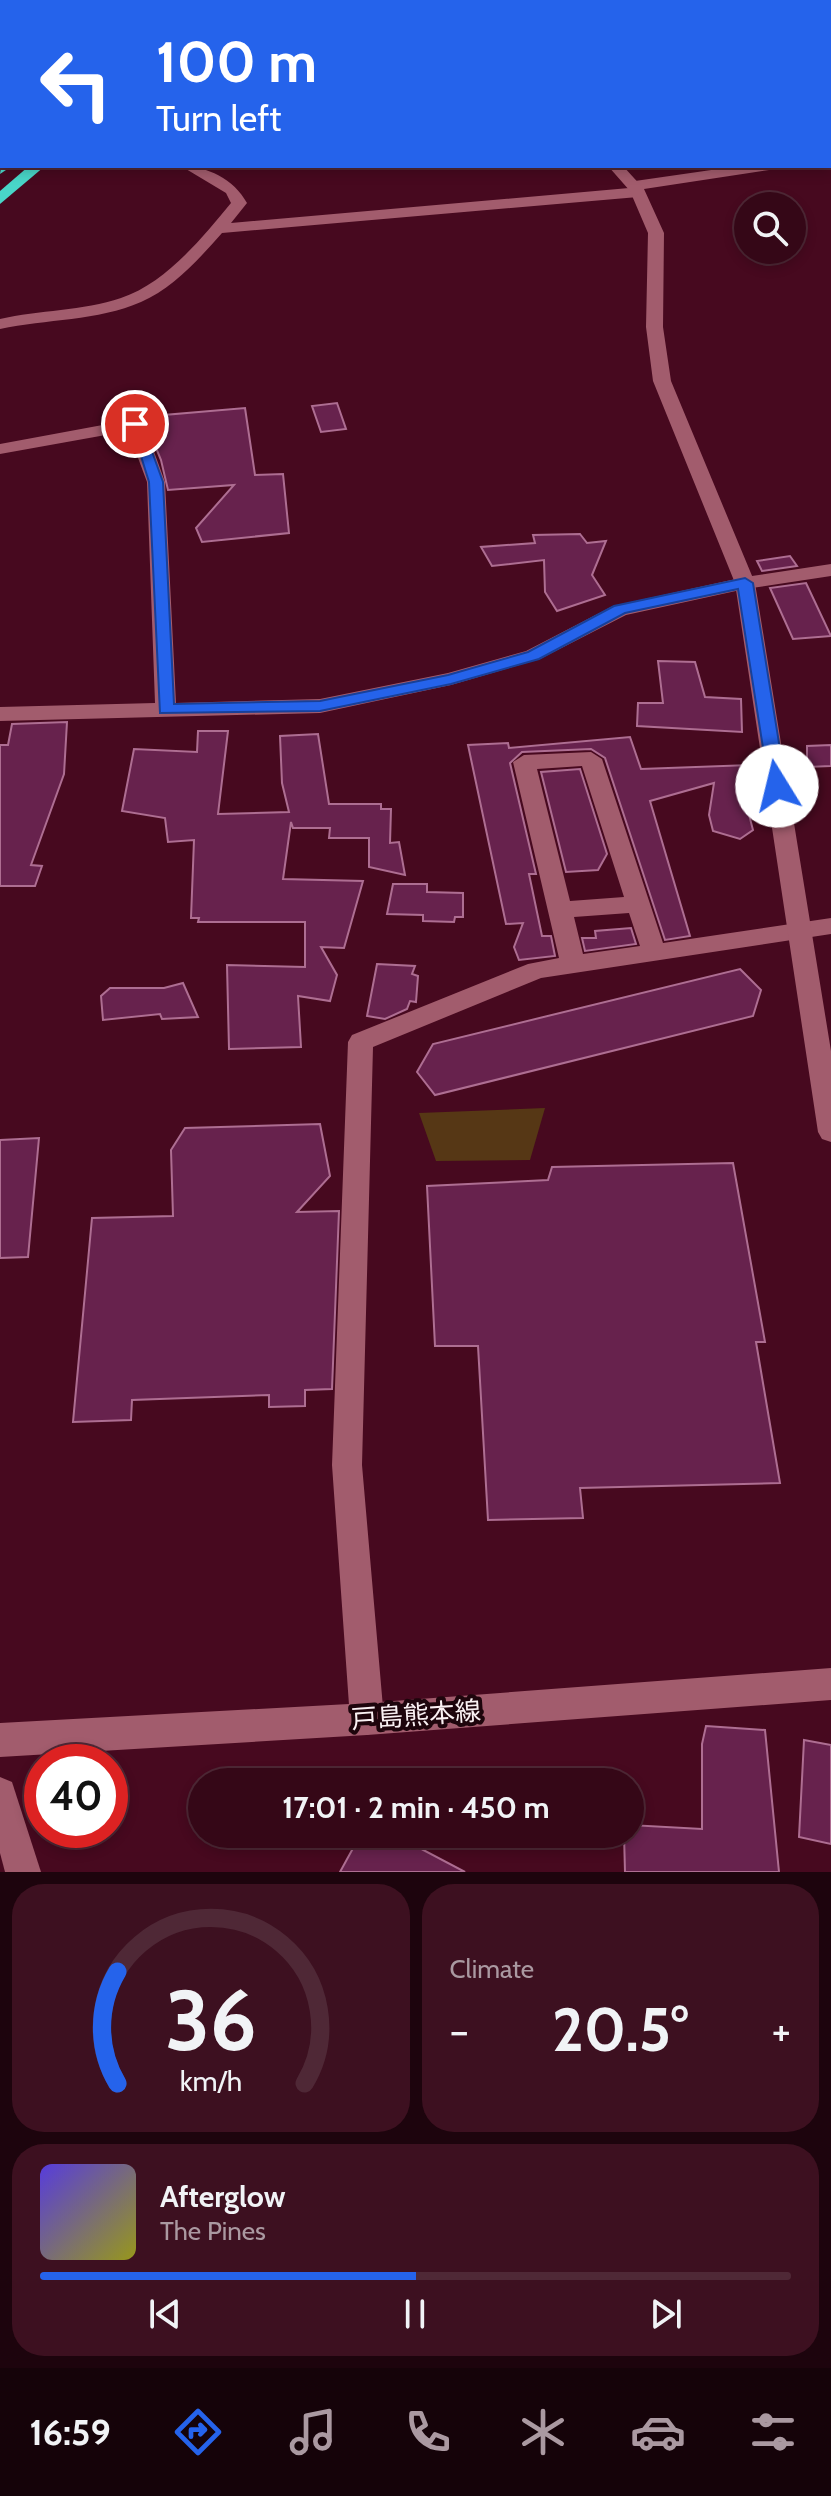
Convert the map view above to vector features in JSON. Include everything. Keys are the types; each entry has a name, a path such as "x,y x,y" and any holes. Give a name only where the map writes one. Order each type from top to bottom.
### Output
{"highway":[{"path":"0,199 36,168"}],"street":[{"path":"0,324 46,313 123,303 148,292 219,229 239,203 232,190 192,168"},
{"path":"617,168 636,189 653,218 658,234 656,352 661,380 721,516 745,583 831,1132"},
{"path":"219,229 636,189 690,171 737,168"},
{"path":"0,449 135,424 156,482 166,709"},
{"path":"0,714 320,706 451,679 533,655 620,610 745,583 831,570"},
{"path":"573,964 524,762 591,759 654,953"},
{"path":"560,910 639,904"},
{"path":"367,1719 347,1465 361,1042 537,970 831,926"},
{"name":"戸島熊本線","path":"0,1740 367,1719 831,1684"},
{"path":"0,1794 23,1872"}],"shaded area":[{"path":"545,1108 530,1160 436,1161 419,1113"}],"building":[{"path":"337,403 346,429 321,432 312,406"},
{"path":"245,408 255,475 283,474 289,533 202,542 196,528 234,485 168,490 161,460 145,421 164,419 164,415"},
{"path":"580,534 587,543 606,541 592,575 605,595 557,611 545,592 544,560 492,566 481,547 535,543 533,535"},
{"path":"790,556 797,566 762,571 757,561"},
{"path":"806,583 831,636 793,639 770,588"},
{"path":"658,661 695,662 705,697 741,699 742,732 637,726 638,703 663,703"},
{"path":"67,722 64,774 31,865 42,866 35,886 0,886 0,745 8,745 12,724"},
{"path":"198,731 228,731 218,814 289,812 282,783 280,736 318,734 329,804 381,804 381,809 391,809 390,843 399,842 405,875 369,867 369,838 329,838 330,828 293,828 291,822 283,879 363,881 344,948 321,947 337,975 330,1001 298,996 301,1047 229,1049 227,965 305,967 305,922 198,922 199,918 191,918 194,840 168,842 165,818 122,811 134,749 197,752"},
{"path":"630,737 641,769 750,765 751,773 739,776 753,830 740,839 713,831 709,815 714,783 650,801 690,936 665,940 605,758 591,749 522,752 510,763 536,874 529,874 542,936 551,936 555,956 519,960 514,947 523,923 506,924 468,745 508,743 509,748"},
{"path":"831,745 831,766 807,767 807,746"},
{"path":"580,769 607,854 598,870 566,872 541,772"},
{"path":"393,884 427,884 427,892 463,893 463,917 455,917 454,922 423,921 423,915 387,914"},
{"path":"631,928 636,944 585,951 582,938 596,938 595,931"},
{"path":"377,964 415,966 412,974 418,976 416,1002 410,1001 407,1009 385,1019 367,1016"},
{"path":"740,969 761,990 753,1016 435,1095 417,1072 433,1044"},
{"path":"183,983 198,1017 162,1019 160,1014 103,1020 101,996 110,988 164,988"},
{"path":"320,1124 330,1176 297,1212 339,1211 332,1389 305,1390 305,1406 269,1407 269,1395 132,1400 131,1420 73,1422 92,1218 173,1216 171,1150 185,1128"},
{"path":"39,1138 28,1257 0,1258 0,1140"},
{"path":"733,1163 765,1342 756,1342 780,1483 580,1488 583,1518 488,1520 478,1346 435,1346 427,1186 548,1180 552,1167"},
{"path":"706,1726 765,1730 779,1872 625,1872 624,1848 644,1848 644,1826 702,1829 702,1744"},
{"path":"804,1740 831,1745 831,1844 799,1837"},
{"path":"353,1848 420,1848 465,1872 340,1872"}],"route":[{"path":"135,424 156,482 166,709 320,706 451,679 533,655 620,610 745,583 777,786"}]}
